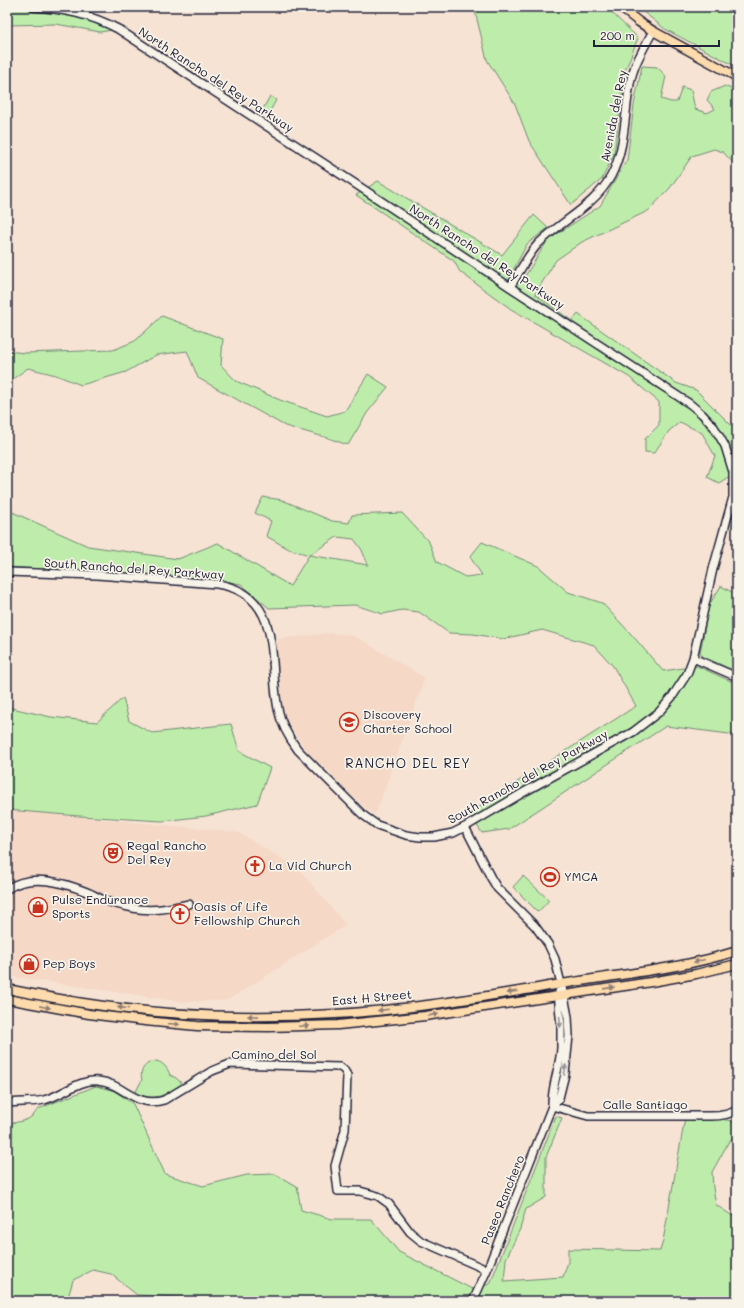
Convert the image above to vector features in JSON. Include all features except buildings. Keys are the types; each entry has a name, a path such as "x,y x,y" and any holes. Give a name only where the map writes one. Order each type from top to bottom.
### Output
{"main road":[{"path":"620,7 653,31 737,76"},
{"name":"East H Street","path":"7,989 85,1003 193,1015 265,1016 334,1014 422,1005 648,971 692,963 737,952"},
{"name":"East H Street","path":"7,999 89,1014 197,1026 268,1027 338,1025 425,1016 562,996 696,974 737,964"}],"street":[{"name":"North Rancho del Rey Parkway","path":"33,7 73,12 100,20 118,29 510,287 640,370 690,404 702,414 714,427 725,446 735,472 733,498 713,568 693,658"},
{"name":"Avenida del Rey","path":"510,287 537,245 590,203 611,177 618,161 621,149 628,93 632,75 653,31"},
{"name":"South Rancho del Rey Parkway","path":"7,572 97,575 192,582 223,585 240,591 253,600 265,618 271,636 274,686 278,711 290,738 298,750 363,815 377,825 406,836 434,837 453,833 633,732 650,720 672,697 687,674 693,658"},
{"path":"693,658 737,677"},
{"name":"Paseo Ranchero","path":"465,827 497,888 534,926 548,944 555,959 561,984 562,996 561,1049 552,1097 552,1106 487,1270 473,1301"},
{"path":"7,889 22,881 51,881 87,892 104,900 135,908 164,910 188,904"},
{"name":"Camino del Sol","path":"7,1102 36,1102 45,1100 82,1082 94,1081 111,1084 140,1100 160,1102 212,1071 230,1064 337,1066 343,1068 347,1075 346,1130 335,1166 338,1191 360,1191 378,1196 393,1208 410,1232 419,1240 487,1270"},
{"name":"Calle Santiago","path":"552,1106 588,1116 722,1116 737,1110"}],"shaded area":[{"name":"Discovery Charter School","path":"330,633 350,635 358,638 425,678 375,815 348,793 329,771 308,754 285,716 283,709 276,644 279,639"},
{"path":"7,810 237,832 298,868 346,925 228,1000 185,1002 8,976"}],"green space":[{"path":"7,7 76,7 93,13 118,29 100,32 56,24 7,25"},
{"path":"474,7 606,7 638,38 625,71 614,154 602,179 571,205 529,141 515,104 487,60"},
{"path":"637,7 737,7 737,67 665,29"},
{"path":"642,66 657,67 666,76 661,99 677,102 682,87 691,90 695,109 707,113 715,109 707,100 711,92 725,86 737,92 737,167 723,152 714,149 692,156 670,188 648,211 582,242 556,260 535,294 572,321 578,314 676,383 696,390 732,426 737,429 737,471 719,483 707,477 715,456 702,433 680,422 669,431 654,453 645,452 645,439 659,425 659,402 629,377 511,309 460,272 454,261 356,195 378,181 502,255 534,215 548,228 527,244 510,276 520,284 548,240 600,206 627,160 634,105"},
{"path":"270,96 276,100 269,113 263,109"},
{"path":"162,316 223,339 221,365 236,381 280,400 327,416 345,411 368,374 388,387 367,413 348,445 285,426 198,378 187,351 156,355 126,372 81,385 56,375 28,368 7,383 7,351 25,353 113,350 135,341"},
{"path":"263,497 282,500 332,521 349,523 352,515 402,513 429,542 437,562 465,577 482,575 470,557 482,542 538,566 568,592 602,603 663,671 697,666 737,684 737,735 666,726 509,829 482,833 469,813 636,706 613,666 594,645 542,630 503,639 473,634 449,633 419,612 402,610 383,614 355,605 269,608 241,584 213,579 7,567 7,513 10,511 88,546 178,559 218,543 290,586 309,555 289,549 266,536 271,521 255,513","holes":["337,537 354,539 362,550 368,565 309,555"]},
{"path":"721,586 737,595 737,672 702,657 700,653 709,605"},
{"path":"123,698 129,721 152,733 231,724 239,751 270,768 257,804 206,816 162,821 7,810 7,707 51,717 97,722"},
{"path":"523,876 549,900 538,912 513,887"},
{"path":"157,1061 165,1066 170,1075 183,1084 160,1096 149,1097 135,1093 142,1080 141,1076 144,1067"},
{"path":"96,1086 115,1091 133,1104 165,1174 203,1186 247,1175 274,1174 297,1186 301,1210 332,1219 371,1219 399,1252 472,1289 490,1284 556,1116 562,1118 546,1157 546,1197 526,1209 520,1229 506,1259 504,1281 563,1277 568,1262 568,1249 660,1251 685,1118 715,1118 732,1121 737,1128 737,1131 728,1143 712,1172 716,1205 737,1219 737,1301 247,1301 137,1295 111,1274 93,1270 73,1280 67,1301 7,1301 7,1124 28,1119 38,1109"}],"place":[{"name":"Discovery Charter School","path":"349,722"},
{"name":"Regal Rancho Del Rey","path":"113,853"},
{"name":"La Vid Church","path":"255,866"},
{"name":"YMCA","path":"550,877"},
{"name":"Pulse Endurance Sports","path":"38,907"},
{"name":"Oasis of Life Fellowship Church","path":"180,914"},
{"name":"Pep Boys","path":"29,964"}],"district":[{"name":"RANCHO DEL REY","path":"408,763"}]}
